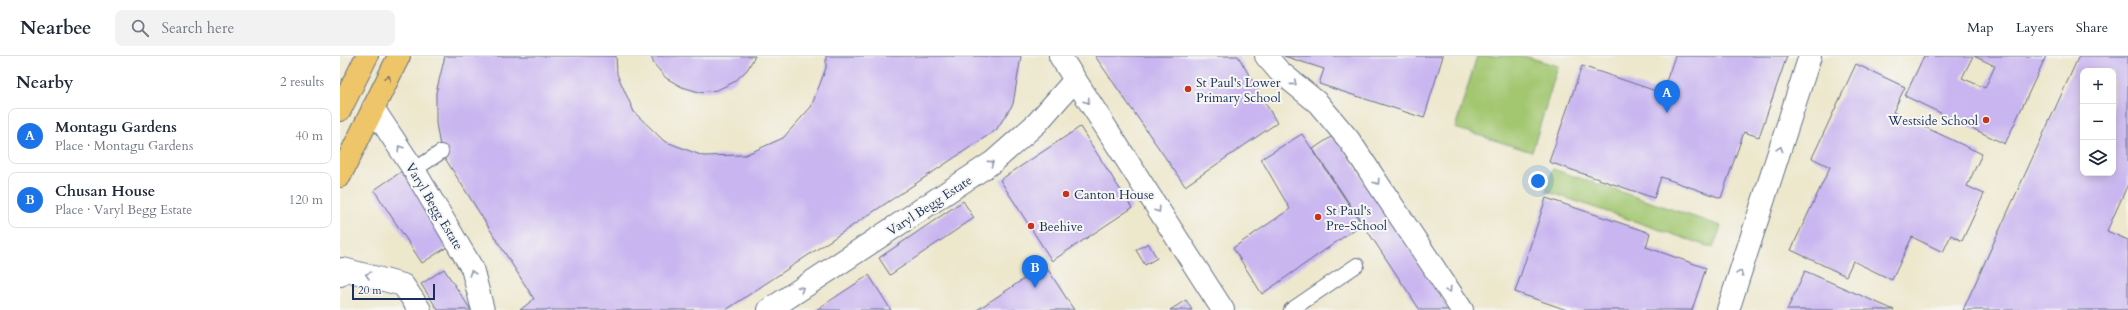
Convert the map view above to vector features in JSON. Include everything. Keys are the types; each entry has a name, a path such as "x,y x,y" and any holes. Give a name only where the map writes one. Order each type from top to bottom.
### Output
{"main road":[{"path":"340,110 367,56"},
{"path":"340,176 399,56"}],"street":[{"path":"1060,56 1074,81 1222,310"},
{"path":"1266,56 1279,71 1318,103 1349,140 1462,310"},
{"path":"1728,310 1810,56"},
{"name":"Varyl Begg Estate","path":"769,310 993,162 1037,123 1074,81"},
{"name":"Varyl Begg Estate","path":"373,108 414,170 472,268 483,310"},
{"path":"340,275 343,269 403,285 420,310"}],"lane":[{"path":"414,170 441,152"},
{"path":"1291,310 1357,265"}],"green space":[{"path":"1477,56 1524,56 1558,66 1532,152 1455,128"},
{"path":"1553,169 1721,226 1713,248 1546,191"}],"building":[{"path":"445,56 616,56 617,74 634,112 664,141 703,156 745,155 783,138 811,107 826,68 826,56 1021,56 1013,104 996,130 726,310 520,310 534,299 441,152 436,123 436,93"},
{"path":"651,56 755,56 747,70 734,82 717,90 699,92 682,87 666,78 654,64"},
{"name":"St Paul's Lower Primary School","path":"1095,56 1238,56 1277,123 1185,186"},
{"path":"1284,56 1443,56 1424,118 1319,84 1324,69"},
{"path":"1675,56 1787,56 1759,137 1744,132 1721,198 1661,177 1654,198 1549,162 1582,66 1662,93"},
{"name":"Westside School","path":"1924,56 1973,56 1962,78 1985,88 1995,66 1974,56 2046,56 2005,144 1905,96"},
{"path":"2079,56 2128,56 2128,184 2107,231 2128,240 2128,310 1963,310"},
{"path":"1856,64 1905,87 1893,112 1982,154 1967,186 1984,194 1962,241 1951,235 1943,252 1912,237 1892,280 1853,261 1846,276 1791,250 1830,167 1812,158"},
{"name":"Canton House","path":"1080,127 1132,208 1052,261 1000,180"},
{"name":"St Paul's Pre-School","path":"1302,134 1362,224 1262,294 1233,248 1290,209 1261,159"},
{"path":"1334,135 1449,310 1420,310 1313,149"},
{"path":"404,170 452,244 422,263 374,190"},
{"path":"1546,198 1650,233 1646,247 1706,268 1692,310 1567,310 1515,292"},
{"path":"963,201 974,218 890,275 879,258"},
{"path":"1148,243 1157,258 1145,265 1136,250"},
{"path":"1045,265 1074,310 977,310"},
{"path":"444,269 471,310 438,310 421,284"},
{"path":"1805,271 1894,310 1787,310"},
{"path":"869,275 891,310 816,310"},
{"path":"1186,300 1192,310 1170,310"}],"place":[{"name":"St Paul's Lower Primary School","path":"1188,89"},
{"name":"Montagu Gardens","path":"1667,113"},
{"name":"Westside School","path":"1986,120"},
{"name":"Canton House","path":"1066,194"},
{"name":"St Paul's Pre-School","path":"1318,217"},
{"name":"Beehive","path":"1031,226"},
{"name":"Chusan House","path":"1035,288"}]}
